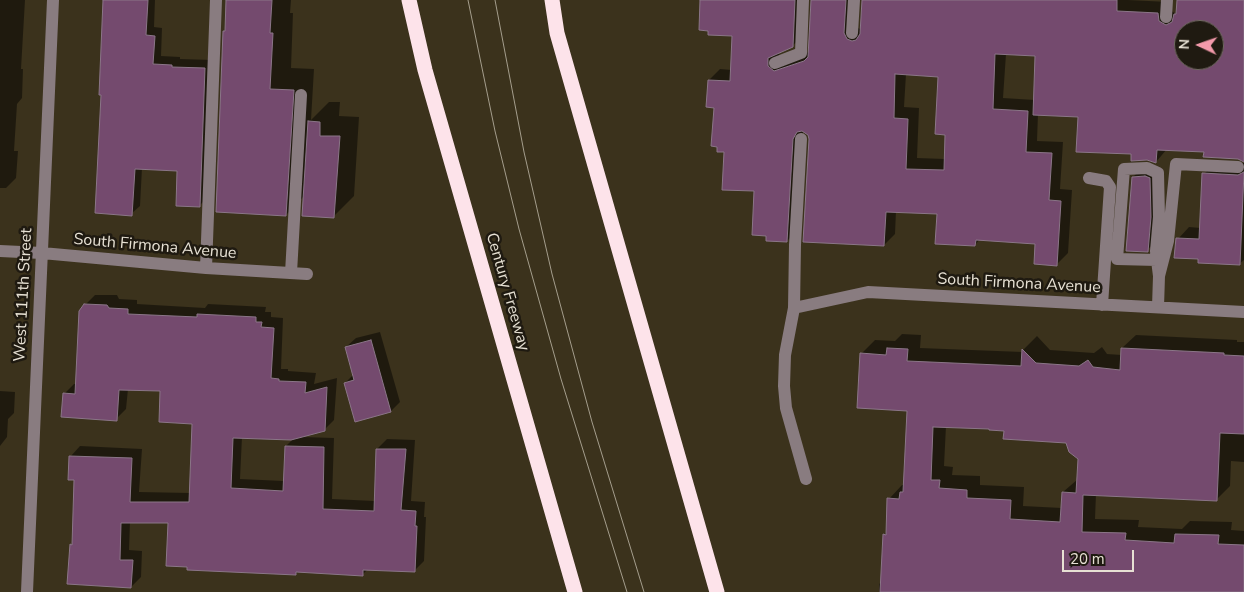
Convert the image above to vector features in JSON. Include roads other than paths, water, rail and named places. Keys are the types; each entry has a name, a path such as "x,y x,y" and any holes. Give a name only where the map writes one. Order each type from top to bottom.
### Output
{"highway":[{"name":"Century Freeway","path":"410,0 425,70 575,592"},
{"path":"552,0 557,33 717,592"}],"street":[{"name":"West 111th Street","path":"27,592 53,0"},
{"path":"206,268 216,0"},
{"path":"775,63 801,53 803,0"},
{"path":"852,33 854,0"},
{"path":"1166,17 1167,0"},
{"path":"290,273 301,95"},
{"path":"801,139 795,246 794,308 785,360 784,386 786,408 806,479"},
{"path":"1159,276 1168,241 1176,164 1238,167"},
{"path":"1158,260 1117,259 1124,169 1147,168 1158,173 1159,276 1158,308"},
{"path":"1089,178 1106,181 1110,187 1102,305"},
{"name":"South Firmona Avenue","path":"0,251 206,268 307,274"},
{"name":"South Firmona Avenue","path":"794,308 868,292 1244,312"}],"tram line":[{"path":"468,0 495,131 519,229 561,379 627,592"},
{"path":"495,0 524,152 552,274 592,422 644,592"}]}
